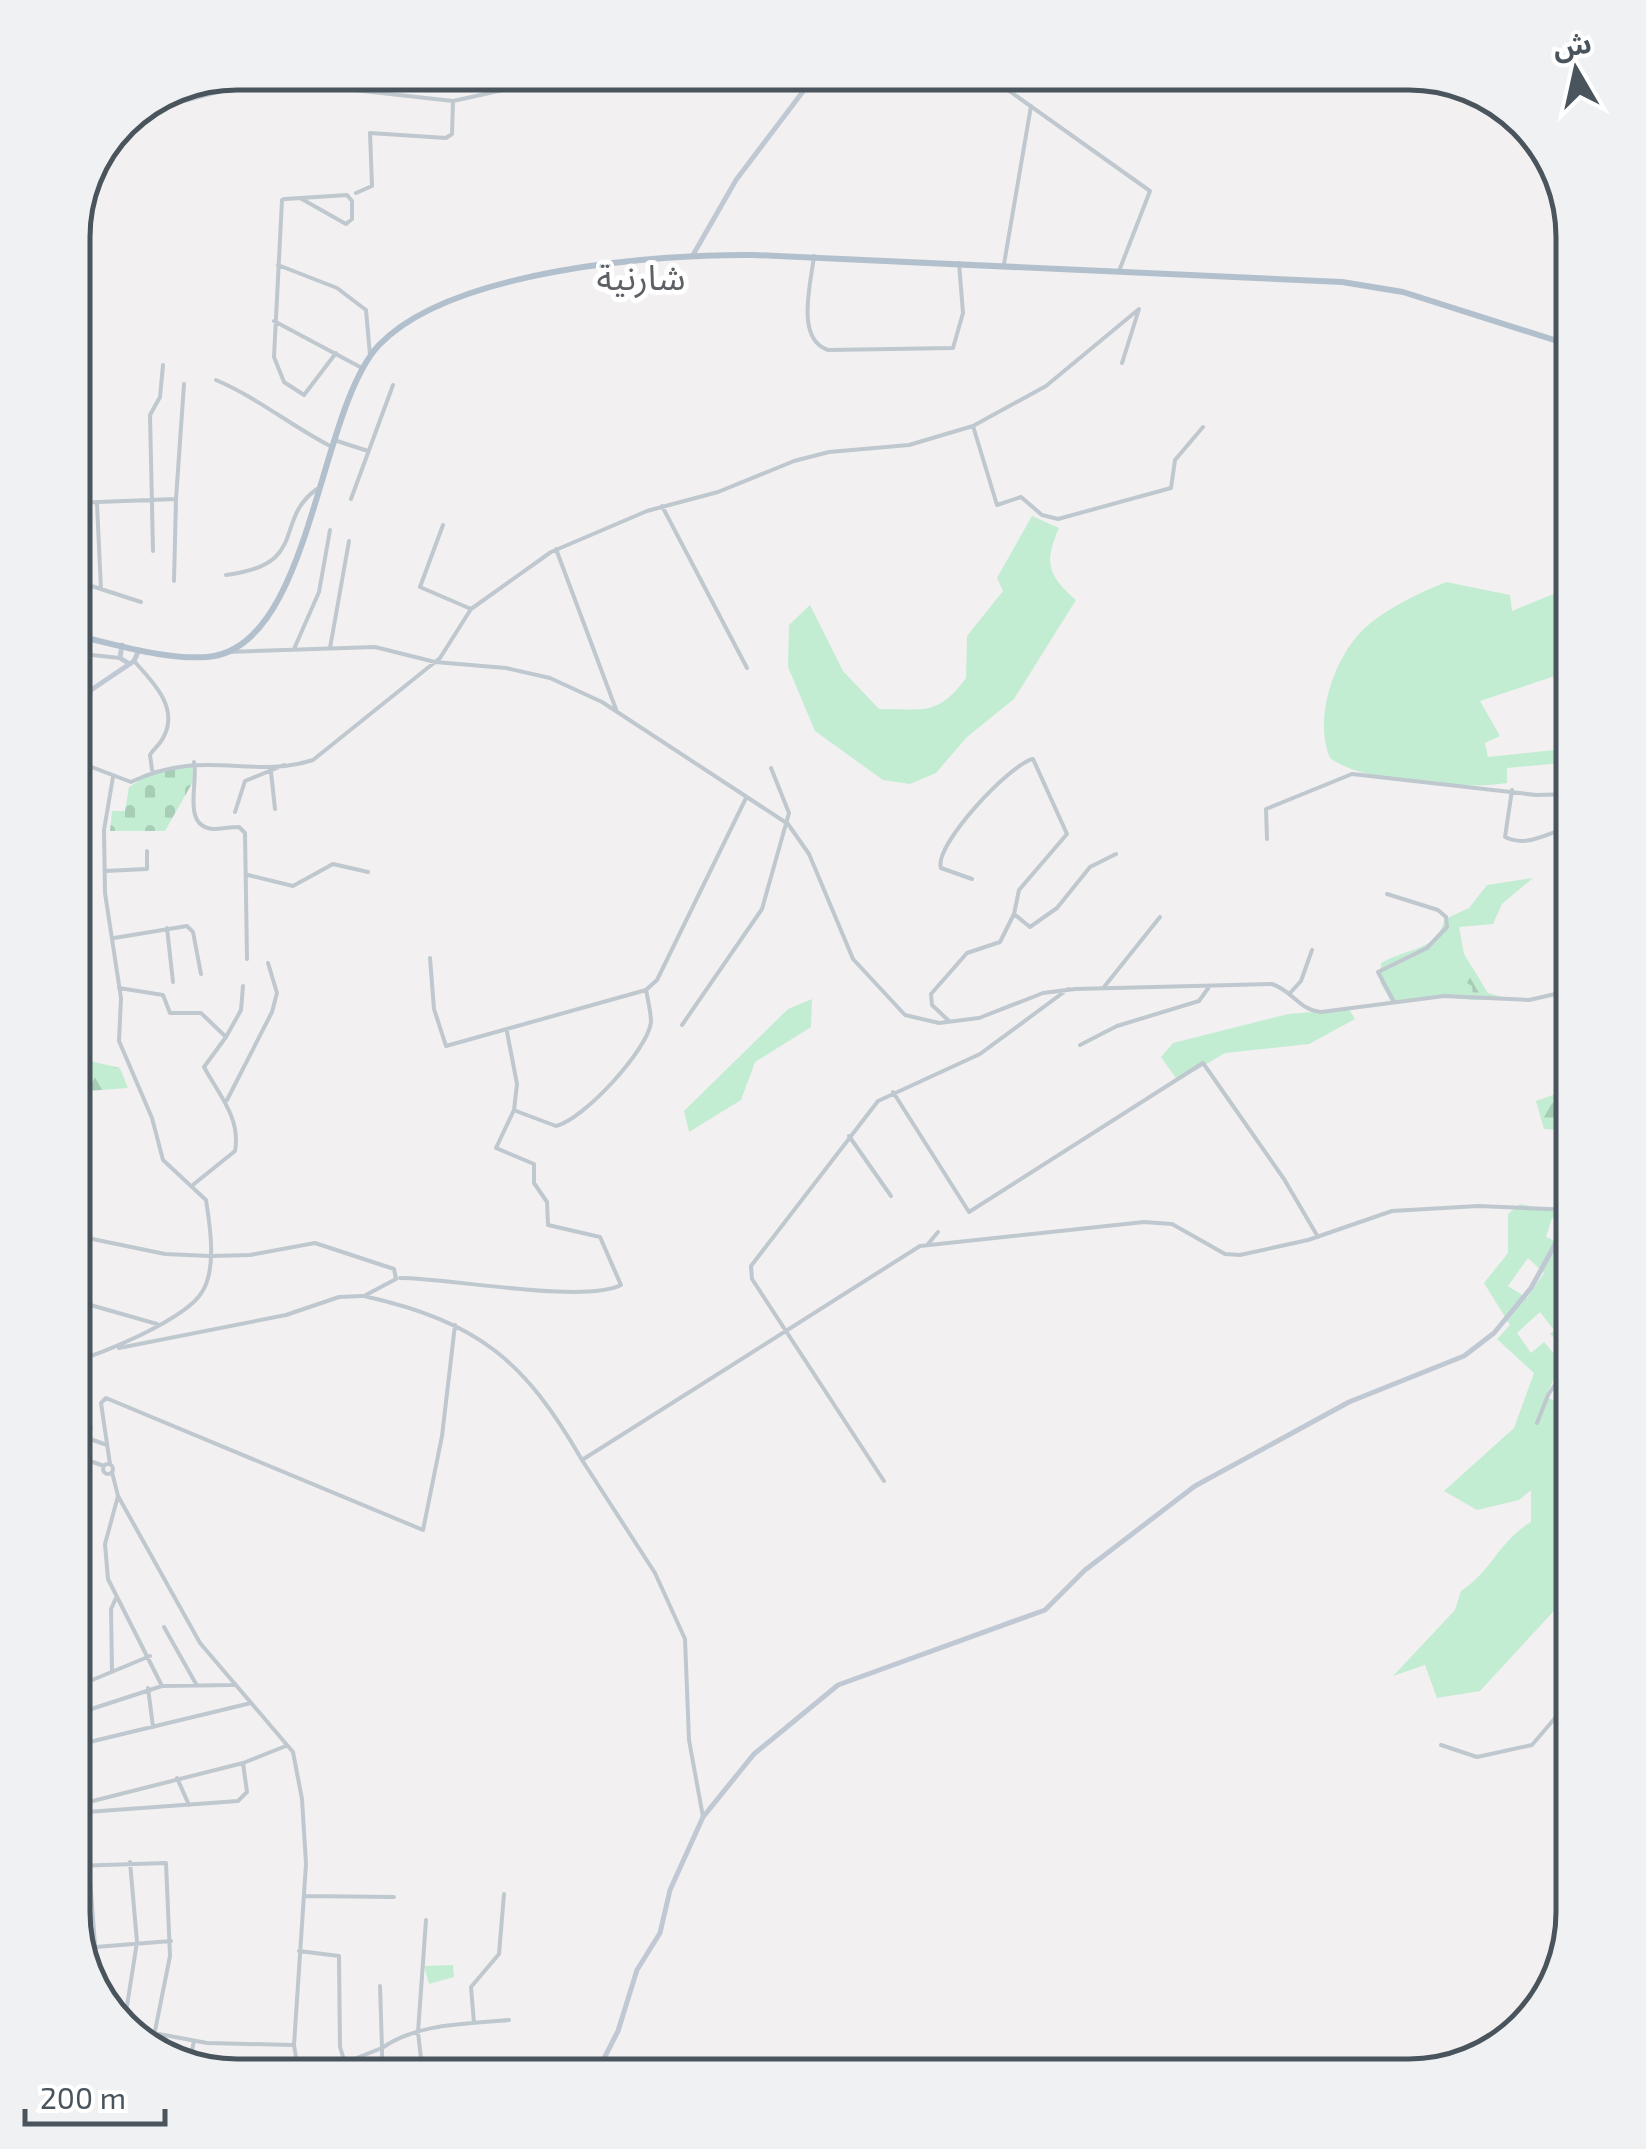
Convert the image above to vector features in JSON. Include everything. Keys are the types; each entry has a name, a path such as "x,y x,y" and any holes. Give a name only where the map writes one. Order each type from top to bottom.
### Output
{"main road":[{"path":"90,638 191,656 227,652 252,635 281,592 333,443 370,356 404,324 469,295 552,273 708,254 1367,284 1556,341"}],"street":[{"path":"361,90 453,101 501,90"},
{"path":"692,255 704,242 740,174 802,90"},
{"path":"1008,90 1150,191 1119,271"},
{"path":"185,100 216,92"},
{"path":"356,193 372,186 370,132 446,138 452,134 453,101"},
{"path":"1004,265 1031,106"},
{"path":"300,198 336,222 346,224 352,219 350,196 300,198 281,201 275,366 284,382 299,394 311,392 336,353"},
{"path":"704,242 708,254"},
{"path":"814,256 810,332 818,346 828,350 953,348 963,312 959,264"},
{"path":"278,265 337,288 366,310 370,356"},
{"path":"235,812 245,780 320,756 435,662 470,609 556,550 662,506 718,492 813,456 909,445 974,426 1046,386 1121,319 1139,309 1122,363"},
{"path":"274,321 362,368"},
{"path":"153,551 150,415 160,396 163,365"},
{"path":"216,380 261,401 290,424 333,443 368,450"},
{"path":"174,581 184,384"},
{"path":"352,499 393,386"},
{"path":"974,426 997,506 1021,497 1042,515 1058,519 1171,488 1175,460 1203,427"},
{"path":"226,575 262,568 275,558 287,543 307,496 320,486"},
{"path":"90,502 176,499"},
{"path":"97,502 102,589"},
{"path":"662,506 747,668"},
{"path":"443,525 420,586 470,609"},
{"path":"294,649 318,592 330,530"},
{"path":"330,648 349,542"},
{"path":"556,550 617,712"},
{"path":"90,585 141,602"},
{"path":"120,658 122,645"},
{"path":"227,652 384,648 435,662 534,674 617,712 788,824 809,854 846,946 866,978 904,1015 927,1022 979,1018 1068,989 1272,984 1291,992 1313,1012 1349,1011 1444,996 1529,1000 1556,994"},
{"path":"90,693 131,662 140,649"},
{"path":"90,655 131,662 164,695 166,735 150,755 152,770"},
{"path":"949,1022 932,1005 931,994 967,953 1000,942 1014,914 1018,890 1067,834 1033,760 1015,766 942,851 941,868 972,878"},
{"path":"90,767 132,782 152,770 194,762 284,765"},
{"path":"194,762 192,809 208,828 244,830 247,959"},
{"path":"682,1025 756,920 788,824 785,798 771,768"},
{"path":"271,772 276,809"},
{"path":"1267,839 1266,809 1352,774 1512,790 1536,796 1556,795"},
{"path":"113,777 104,830 105,871 120,988 120,1046 152,1118 164,1160 171,1171 194,1184 206,1200 210,1256 200,1295 114,1348"},
{"path":"1512,790 1506,837 1522,843 1556,833"},
{"path":"430,958 434,1010 446,1046 646,990 657,980 746,798"},
{"path":"105,871 147,869 147,851"},
{"path":"1014,914 1030,927 1057,908 1090,867 1116,854"},
{"path":"248,874 292,886 332,864 368,872"},
{"path":"1388,894 1438,910 1446,918 1447,927 1427,948 1378,972 1394,1002"},
{"path":"1102,989 1110,974 1160,917"},
{"path":"114,938 167,928 191,928 201,974"},
{"path":"167,928 173,982"},
{"path":"1291,992 1301,981 1312,950"},
{"path":"226,1102 272,1012 277,993 268,963"},
{"path":"1080,1045 1117,1026 1199,1002 1211,985"},
{"path":"194,1184 235,1151 237,1129 204,1065 241,1010 243,986"},
{"path":"120,988 163,995 170,1013 201,1013 226,1037"},
{"path":"884,1481 752,1279 750,1266 868,1111 894,1092 980,1054 1068,989"},
{"path":"514,1110 556,1126 585,1110 636,1052 651,1024 646,990"},
{"path":"364,1296 398,1278 456,1279 498,1288 620,1286 602,1238 549,1226 546,1197 534,1183 534,1164 496,1148 514,1110 518,1084 507,1032"},
{"path":"894,1092 969,1212 1203,1063 1284,1179 1318,1237"},
{"path":"848,1136 891,1196"},
{"path":"582,1460 886,1265 928,1244 1144,1222 1172,1224 1226,1254 1318,1237 1392,1211 1489,1206 1556,1211"},
{"path":"928,1244 938,1232"},
{"path":"90,1239 165,1254 210,1256 255,1254 315,1243 394,1269 398,1278"},
{"path":"604,2059 618,2030 637,1970 660,1933 670,1890 702,1817 747,1761 838,1685 1046,1610 1085,1570 1195,1486 1349,1402 1452,1362 1478,1347 1538,1279 1556,1245"},
{"path":"90,1357 114,1348 286,1315 338,1297 364,1296 455,1324 521,1371 655,1572 685,1639 689,1740 702,1817"},
{"path":"90,1305 157,1324"},
{"path":"296,2059 303,1896 302,1799 293,1752 234,1685 187,1623 118,1496 107,1465 102,1402 106,1398 423,1530 447,1402 455,1324"},
{"path":"1537,1423 1556,1384"},
{"path":"90,1439 107,1445"},
{"path":"90,1460 107,1465"},
{"path":"118,1496 105,1555 116,1598 150,1656 162,1686"},
{"path":"112,1672 111,1608 116,1598"},
{"path":"164,1627 196,1685"},
{"path":"90,1681 150,1656"},
{"path":"90,1709 148,1688 234,1685"},
{"path":"148,1688 153,1727"},
{"path":"90,1742 251,1703"},
{"path":"1441,1745 1476,1757 1532,1745 1556,1718"},
{"path":"90,1802 243,1764 286,1746"},
{"path":"90,1813 242,1800 247,1789 243,1764"},
{"path":"177,1778 190,1806"},
{"path":"126,2009 137,1942 130,1862"},
{"path":"90,1864 166,1863 171,1941 157,2034 194,2041 294,2046"},
{"path":"90,1876 96,1947 171,1941"},
{"path":"474,2023 471,1987 500,1950 504,1894"},
{"path":"303,1896 394,1897"},
{"path":"421,2059 418,2032 426,1920"},
{"path":"299,1952 339,1956 344,2059"},
{"path":"380,1986 382,2059"},
{"path":"354,2059 418,2032 509,2020"},
{"path":"192,2052 194,2041"}],"green space":[{"path":"1032,516 1059,528 1051,550 1051,567 1059,583 1076,600 1014,699 967,737 936,773 910,784 883,780 815,731 788,667 789,625 810,605 843,671 879,709 937,705 966,678 967,636 1003,591 997,578"},
{"path":"1446,582 1510,595 1512,611 1556,593 1556,676 1480,701 1500,736 1485,743 1488,757 1556,750 1556,764 1507,768 1507,783 1467,786 1390,779 1345,767 1330,758 1325,710 1341,661 1359,634 1412,597"},
{"path":"192,764 194,780 165,831 110,831 112,811 125,811 129,787 152,773"},
{"path":"1533,878 1502,904 1493,924 1459,927 1464,954 1448,959 1472,985 1473,1000 1433,996 1391,1002 1380,982 1381,963 1427,944 1445,919 1469,908 1487,885"},
{"path":"1464,954 1488,993 1513,1000 1473,1000 1472,986 1457,977 1448,958"},
{"path":"812,999 811,1027 755,1062 741,1100 689,1132 684,1111 788,1009"},
{"path":"1349,1009 1355,1019 1309,1044 1225,1053 1178,1081 1161,1057 1173,1043 1288,1014"},
{"path":"90,1061 120,1068 128,1088 90,1091"},
{"path":"1556,1094 1556,1130 1544,1129 1536,1101"},
{"path":"1520,1204 1556,1209 1556,1218 1552,1218 1546,1237 1556,1241 1556,1340 1550,1334 1554,1330 1540,1312 1517,1333 1531,1353 1544,1342 1556,1356 1556,1375 1545,1397 1556,1401 1556,1609 1480,1691 1437,1698 1425,1665 1393,1676 1455,1610 1461,1591 1480,1575 1510,1538 1531,1522 1531,1490 1519,1500 1477,1510 1444,1491 1514,1428 1534,1373 1497,1339 1510,1325 1484,1283 1508,1253 1508,1214","holes":["1528,1258 1544,1273 1527,1298 1508,1286"]},
{"path":"453,1965 454,1977 429,1984 424,1966"}],"district":[{"name":"شارنية","path":"641,278"}]}
